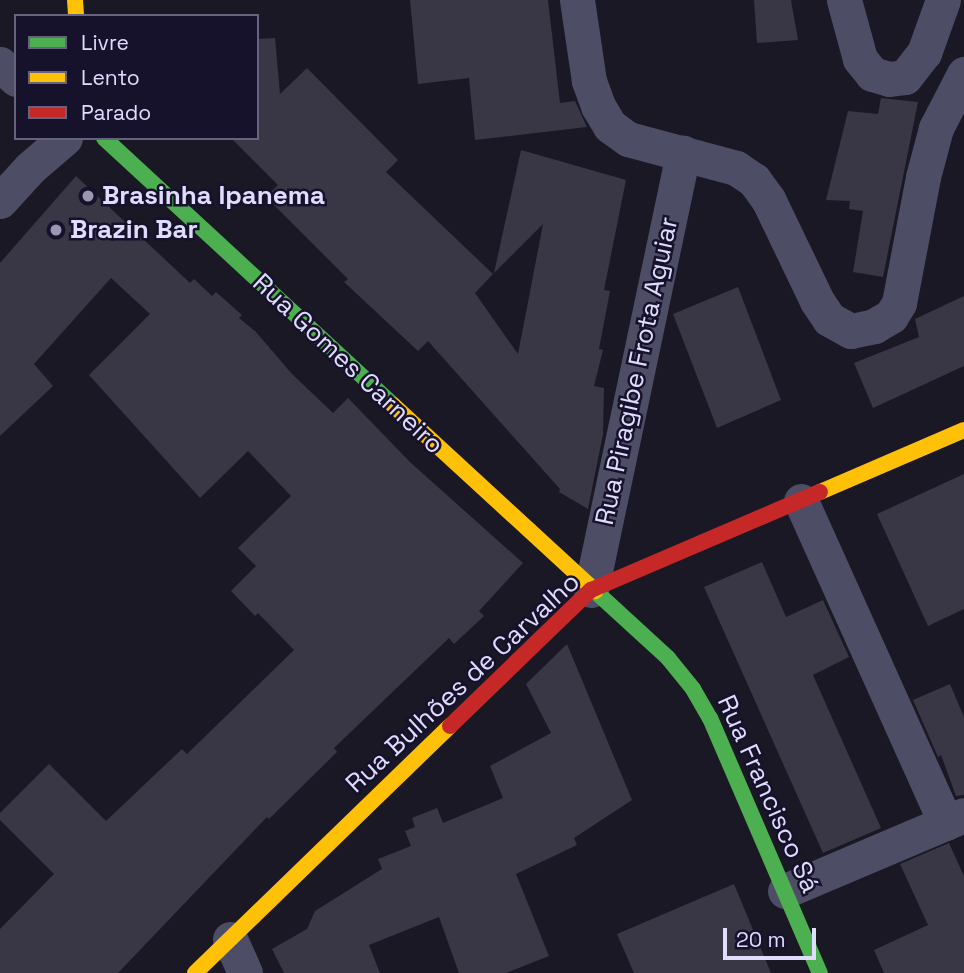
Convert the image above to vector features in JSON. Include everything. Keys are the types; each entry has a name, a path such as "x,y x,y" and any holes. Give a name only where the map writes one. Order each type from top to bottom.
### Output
{"main road":[{"name":"Rua Gomes Carneiro","path":"106,140 591,590"},
{"name":"Rua Bulhões de Carvalho","path":"195,973 591,590 964,430"},
{"name":"Rua Francisco Sá","path":"591,590 668,658 693,689 710,718 820,973"}],"street":[{"path":"577,0 589,81 598,106 610,126 628,139 736,168 754,180 768,199 829,319 851,331 874,326 891,316 899,303 933,140 964,74"},
{"path":"844,0 860,60 872,74 888,79 905,77 924,53 943,0"},
{"path":"0,64 14,77"},
{"path":"0,201 30,168 63,140"},
{"name":"Rua Piragibe Frota Aguiar","path":"591,590 683,153"},
{"path":"785,891 955,819 801,501"},
{"path":"230,939 245,973"}],"building":[{"path":"410,0 548,0 560,103 575,101 587,127 475,140 469,78 418,84"},
{"path":"754,0 791,0 798,40 757,43"},
{"path":"275,38 280,94 307,68 398,160 386,172 493,274 475,293 518,354 543,224 494,273 521,150 626,180 604,290 610,291 599,349 603,350 594,386 604,388 603,434 588,509 559,492 560,489 428,341 418,351 344,282 348,279 266,197 278,185 233,140 259,140 259,39"},
{"path":"881,98 918,102 883,277 853,272 863,211 849,209 850,201 826,200 848,111 878,114"},
{"path":"76,176 190,283 194,279 212,296 216,292 242,315 239,318 256,332 292,374 333,413 348,398 411,463 523,563 479,611 484,616 454,644 449,638 334,748 337,752 269,819 267,817 118,973 0,973 0,929 54,874 0,820 0,813 49,764 106,821 182,749 187,754 294,650 258,613 255,616 231,591 256,566 238,548 291,496 248,451 200,498 89,375 150,314 111,278 34,364 53,386 0,436 0,263"},
{"path":"738,287 781,400 717,428 673,314"},
{"path":"964,296 964,366 873,408 854,363 919,337 915,319"},
{"path":"964,474 964,609 928,626 877,514"},
{"path":"762,562 786,617 823,600 849,657 813,675 881,828 823,853 704,587"},
{"path":"567,644 632,800 574,838 577,845 516,874 549,956 506,973 459,973 439,917 369,945 380,973 284,973 272,949 307,929 315,911 382,869 378,859 411,846 405,831 415,827 412,818 437,808 443,823 503,798 490,766 551,733 526,684"},
{"path":"950,684 964,717 964,795 956,796 941,755 938,757 913,700"},
{"path":"949,843 964,876 964,973 884,973 874,950 928,925 900,864"},
{"path":"734,884 771,973 634,973 617,934"}],"traffic: fast":[{"path":"106,140 393,405"},
{"path":"595,591 668,658 693,689 710,718 820,973"}],"traffic: slow":[{"path":"75,0 76,14"},
{"path":"393,405 595,591"},
{"path":"820,492 964,430"},
{"path":"195,973 450,726"}],"traffic: jam":[{"path":"450,726 591,590 820,492"}],"place":[{"name":"Brasinha Ipanema","path":"88,196"},
{"name":"Brazin Bar","path":"56,230"}]}
